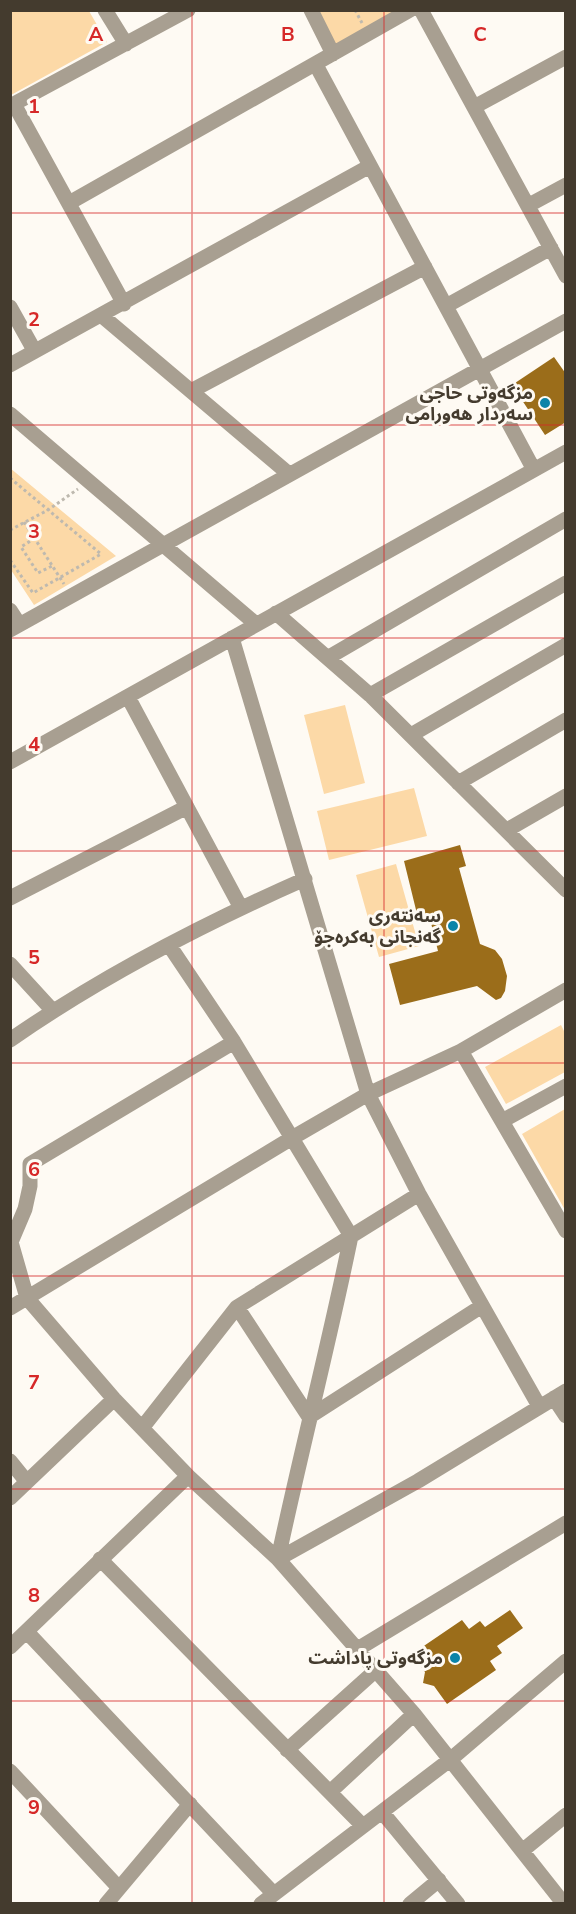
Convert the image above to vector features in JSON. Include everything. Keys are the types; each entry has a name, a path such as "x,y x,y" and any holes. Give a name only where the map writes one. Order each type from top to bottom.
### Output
{"street":[{"path":"105,10 126,44"},
{"path":"123,304 69,203 12,105 188,10"},
{"path":"311,10 333,54"},
{"path":"69,203 410,10"},
{"path":"421,10 566,276"},
{"path":"474,107 566,57"},
{"path":"316,64 534,470"},
{"path":"10,365 370,166"},
{"path":"529,205 566,185"},
{"path":"446,306 551,248"},
{"path":"191,392 425,267"},
{"path":"10,307 34,350"},
{"path":"101,315 289,474"},
{"path":"10,610 15,627 478,367 566,321"},
{"path":"10,414 256,624"},
{"path":"10,762 566,452"},
{"path":"329,657 566,519"},
{"path":"370,695 566,583"},
{"path":"276,613 370,695 458,783 562,881"},
{"path":"232,638 368,1094 419,1194 539,1406"},
{"path":"411,735 566,645"},
{"path":"128,697 241,908"},
{"path":"458,783 566,720"},
{"path":"507,830 566,796"},
{"path":"10,898 187,807"},
{"path":"10,1040 53,1011 169,945 241,908 305,879"},
{"path":"169,945 234,1042 351,1236 278,1559"},
{"path":"10,964 53,1011"},
{"path":"10,1308 368,1094 461,1051 566,990"},
{"path":"234,1042 30,1164 28,1198 11,1242 27,1298 114,1399 188,1476 278,1559 414,1714 564,1904"},
{"path":"461,1051 566,1231"},
{"path":"502,1121 566,1086"},
{"path":"142,1428 237,1307 419,1194"},
{"path":"309,1417 482,1306"},
{"path":"237,1307 309,1417"},
{"path":"278,1559 418,1481 560,1395 566,1416"},
{"path":"10,1498 114,1399"},
{"path":"10,1461 27,1482"},
{"path":"10,1647 188,1476"},
{"path":"356,1650 564,1526"},
{"path":"100,1559 363,1826"},
{"path":"27,1632 273,1893"},
{"path":"261,1904 451,1759 566,1661"},
{"path":"287,1750 375,1671"},
{"path":"330,1792 414,1714"},
{"path":"10,1771 119,1888"},
{"path":"106,1904 190,1804"},
{"path":"382,1812 458,1904"},
{"path":"522,1851 566,1815"},
{"path":"410,1904 439,1880"}],"path":[{"path":"355,10 363,24"},
{"path":"10,478 101,554 33,593 10,560"},
{"path":"10,530 48,510 89,481"},
{"path":"24,522 60,577"},
{"path":"34,538 21,547 38,573 52,566"}],"shaded area":[{"path":"11,10 89,11 107,42 11,95"},
{"path":"399,10 335,47 315,11"},
{"path":"10,468 116,556 34,605 11,570"},
{"path":"345,705 365,783 324,794 304,715"},
{"path":"414,788 427,836 329,860 317,811"},
{"path":"396,864 419,946 379,957 356,875"},
{"path":"561,1025 565,1033 565,1072 506,1104 485,1067"},
{"path":"565,1109 565,1210 522,1134"}],"building":[{"name":"مزگەوتی حاجی سەردار هەورامی","path":"554,357 566,374 566,422 545,435 512,385"},
{"name":"سەنتەری گەنجانی بەکرەجۆ","path":"460,845 466,866 459,868 480,944 495,950 502,959 507,976 505,991 501,998 496,1000 477,986 400,1005 389,964 438,951 429,915 418,918 404,861"},
{"name":"مزگەوتی پاداشت","path":"510,1610 523,1628 497,1646 502,1653 490,1661 496,1670 447,1704 434,1686 423,1683 425,1672 412,1654 462,1620 469,1629 480,1621 485,1627"}],"place":[{"name":"مزگەوتی حاجی سەردار هەورامی","path":"545,403"},
{"name":"سەنتەری گەنجانی بەکرەجۆ","path":"453,926"},
{"name":"مزگەوتی پاداشت","path":"455,1658"}]}
